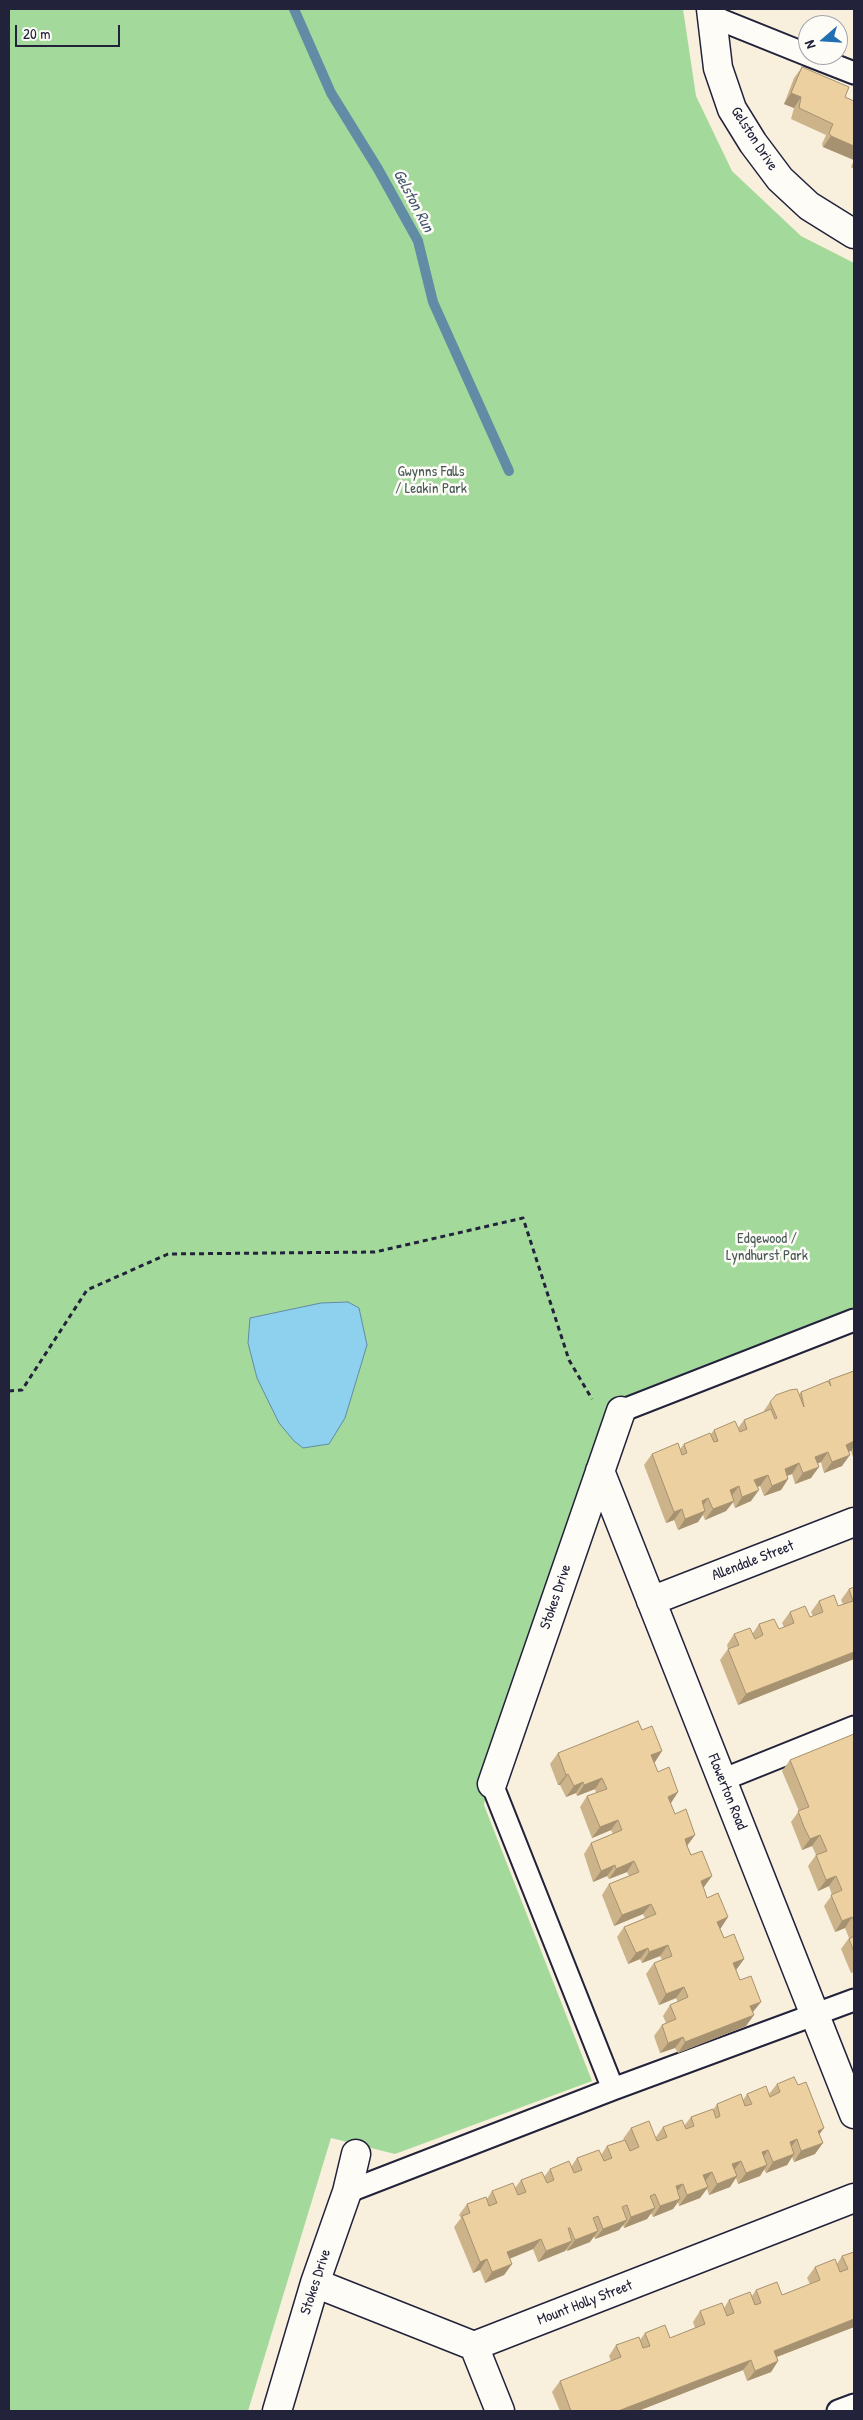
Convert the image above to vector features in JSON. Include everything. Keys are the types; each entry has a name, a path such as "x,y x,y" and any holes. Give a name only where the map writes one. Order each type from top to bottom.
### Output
{"street":[{"name":"Gelston Drive","path":"711,12 718,68 732,109 752,143 780,179 808,206 854,234"},
{"name":"Stokes Drive","path":"492,1784 622,1411"},
{"name":"Flowerton Road","path":"600,1471 854,2114"},
{"name":"Allendale Street","path":"651,1601 854,1522"},
{"name":"Stokes Drive","path":"277,2411 315,2283 347,2192 356,2154"},
{"name":"Mount Holly Street","path":"474,2346 854,2198"},
{"path":"315,2283 474,2346 500,2411"}],"lane":[{"path":"711,12 798,51"},
{"path":"834,65 854,73"},
{"path":"622,1411 854,1320"},
{"path":"722,1780 854,1727"},
{"path":"492,1784 614,2089"},
{"path":"347,2192 614,2089 816,2016 854,2000"},
{"path":"838,2411 854,2405"}],"path":[{"path":"9,1391 22,1390 87,1290 168,1254 375,1252 523,1218 569,1360 590,1398 622,1411"}],"green space":[{"name":"Gwynns Falls / Leakin Park","path":"9,9 683,9 696,96 732,171 801,236 854,263 854,1307 633,1393 609,1415 496,1735 484,1805 592,2081 395,2154 331,2138 248,2411 9,2411"}],"water":[{"path":"348,1302 359,1308 367,1345 345,1418 329,1444 303,1448 294,1441 279,1423 257,1378 248,1343 250,1318 321,1303"}],"building":[{"path":"802,67 849,87 845,97 854,101 854,146 831,136 829,133 833,124 799,108 801,97 791,93"},
{"path":"854,1371 854,1441 846,1445 850,1455 832,1462 828,1452 815,1457 819,1467 803,1473 799,1463 785,1469 788,1479 772,1486 768,1475 754,1480 759,1490 742,1497 739,1486 730,1490 734,1501 713,1509 708,1498 702,1501 705,1511 685,1519 682,1509 674,1512 652,1454 678,1443 682,1455 687,1453 684,1444 710,1433 714,1442 718,1441 714,1430 735,1421 740,1432 747,1429 744,1420 771,1409 775,1419 777,1418 770,1402 776,1395 797,1389 804,1407 801,1392 828,1381 831,1386 829,1380"},
{"path":"854,1587 854,1652 746,1694 728,1649 739,1645 734,1634 750,1628 755,1639 763,1635 759,1624 774,1619 779,1629 794,1623 790,1612 805,1606 810,1617 823,1612 819,1601 834,1595 838,1606 853,1601 849,1589"},
{"path":"638,1721 642,1730 652,1726 662,1751 651,1755 658,1772 669,1767 678,1792 668,1797 675,1814 686,1809 695,1835 685,1839 687,1846 691,1855 702,1851 712,1876 701,1881 707,1898 718,1893 728,1917 717,1922 724,1938 734,1934 744,1959 733,1963 740,1980 751,1976 761,2002 750,2006 754,2015 685,2042 683,2037 668,2043 662,2025 676,2019 670,2005 688,1997 684,1987 666,1994 654,1963 672,1956 668,1945 649,1952 648,1948 636,1953 624,1927 656,1914 651,1904 622,1915 609,1884 639,1872 634,1861 616,1869 615,1865 601,1871 591,1843 622,1830 618,1820 600,1827 587,1796 607,1789 602,1778 584,1785 583,1782 574,1786 568,1774 566,1775 558,1753"},
{"path":"854,1734 854,1921 852,1917 842,1921 831,1895 842,1890 836,1876 826,1880 816,1855 827,1851 820,1835 810,1839 804,1827 798,1811 809,1807 790,1760"},
{"path":"854,1936 854,1952 849,1939"},
{"path":"794,2077 798,2085 806,2082 824,2128 818,2131 823,2143 801,2151 797,2139 790,2142 794,2154 773,2162 768,2150 762,2152 767,2165 746,2173 741,2161 732,2164 737,2176 717,2184 712,2172 703,2175 708,2187 687,2195 683,2184 676,2186 680,2199 660,2206 655,2194 650,2196 655,2208 631,2217 627,2205 622,2207 627,2220 603,2229 598,2216 593,2218 598,2231 575,2240 570,2228 568,2228 572,2241 546,2251 541,2239 507,2252 512,2264 492,2272 487,2259 480,2262 462,2216 470,2213 467,2204 486,2197 489,2206 497,2203 492,2191 513,2183 518,2195 526,2192 521,2180 542,2172 547,2183 554,2180 550,2169 569,2161 574,2173 582,2170 577,2158 599,2150 604,2161 612,2158 607,2146 625,2140 630,2151 639,2147 631,2128 649,2121 657,2141 667,2137 663,2127 682,2120 686,2129 694,2126 691,2117 713,2109 716,2118 720,2116 717,2104 741,2094 745,2106 752,2104 747,2094 766,2086 770,2097 780,2092 777,2084"},
{"path":"854,2252 854,2319 774,2351 778,2361 755,2371 751,2360 618,2411 571,2411 560,2381 621,2357 616,2345 639,2337 643,2348 650,2346 645,2333 665,2325 670,2338 705,2324 700,2311 722,2303 727,2316 734,2313 729,2300 750,2292 755,2305 761,2303 756,2290 777,2282 782,2295 820,2280 815,2267 835,2259 840,2272 848,2269 842,2256"}],"waterway":[{"name":"Gelston Run","path":"294,9 331,93 378,169 418,241 433,302 509,471"}],"park label":[{"name":"Edgewood / Lyndhurst Park","path":"767,1248"}]}
